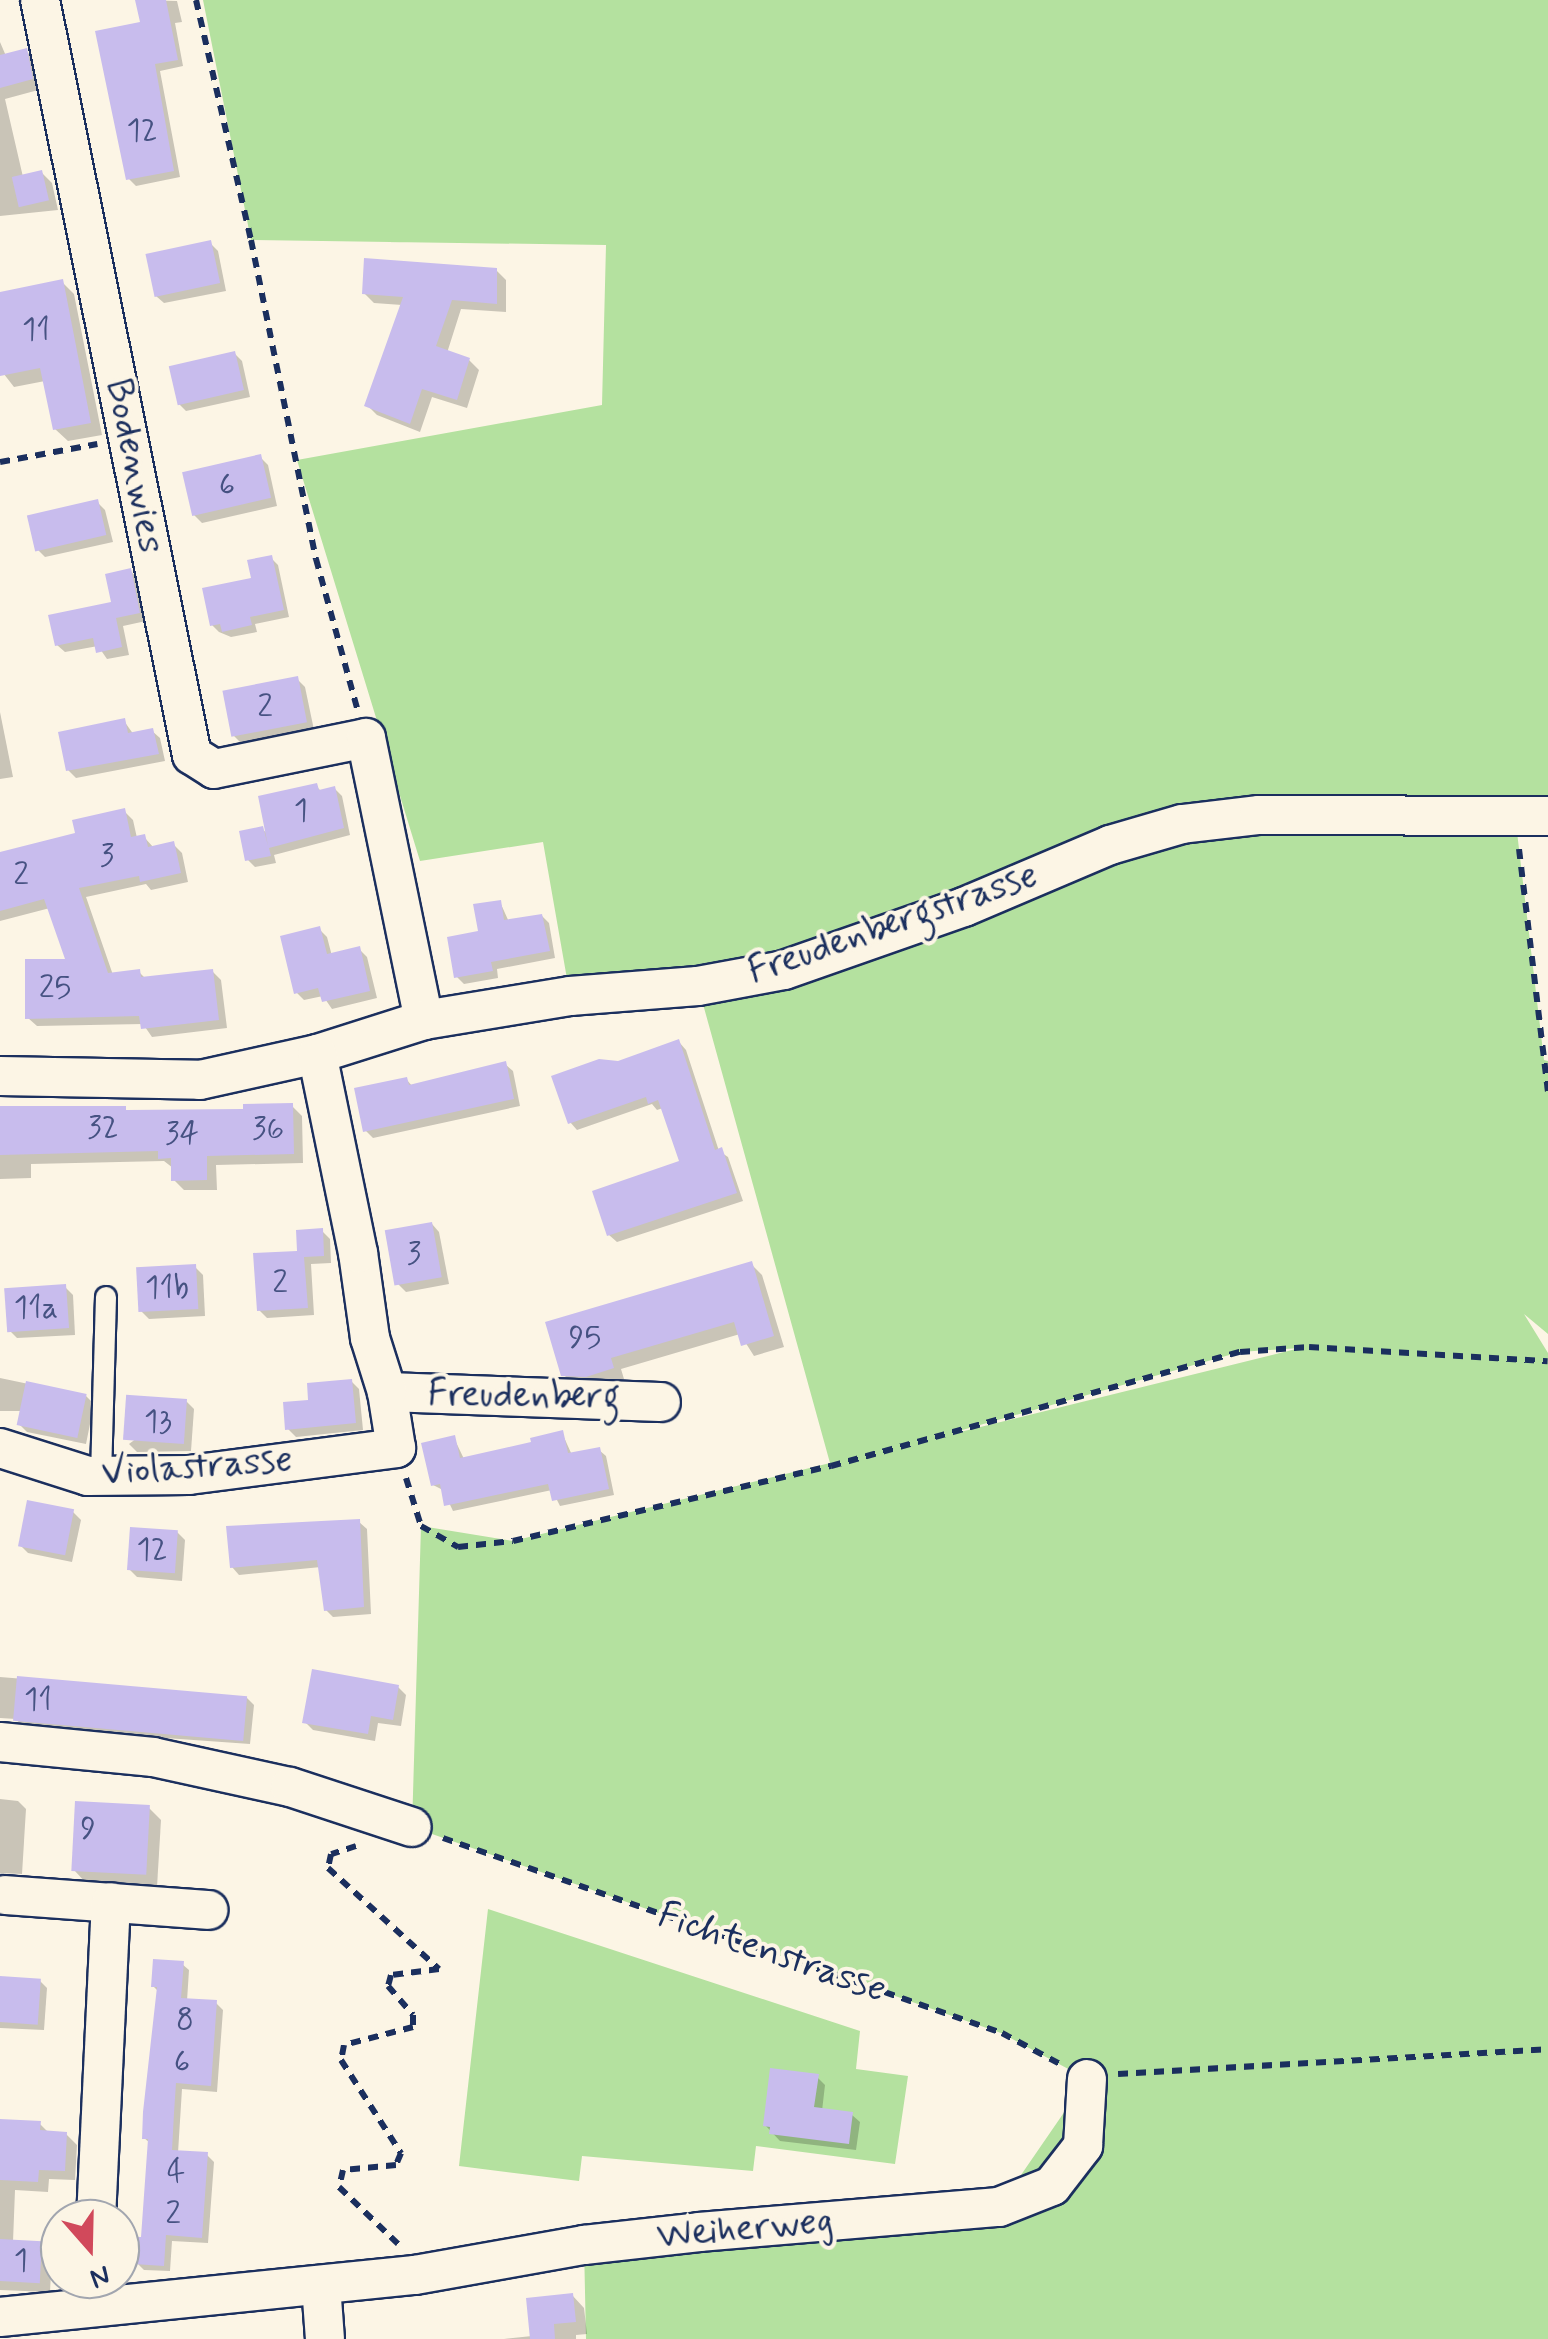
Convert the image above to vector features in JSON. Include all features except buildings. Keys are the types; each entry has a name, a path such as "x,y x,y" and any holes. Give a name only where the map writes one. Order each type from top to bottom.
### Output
{"street":[{"name":"Bodenwies","path":"40,0 192,756 214,769 366,738"},
{"path":"366,738 424,1020"},
{"name":"Freudenbergstrasse","path":"0,1076 200,1080 316,1054 424,1020 570,996 698,986 784,970 964,907 1110,845 1182,824 1259,815 1532,815"},
{"path":"316,1054 370,1338 387,1392 396,1448"},
{"name":"Freudenberg","path":"387,1392 661,1402"},
{"name":"Violastrasse","path":"0,1448 88,1476 101,1476 189,1475 396,1448"},
{"path":"0,1742 153,1757 290,1788 412,1827"},
{"path":"5,1895 208,1910"},
{"path":"97,2199 111,1902"},
{"name":"Weiherweg","path":"140,2292 320,2285 415,2275 584,2246 698,2232 999,2207 1052,2186 1083,2146 1087,2079"},
{"path":"320,2285 325,2339"},
{"name":"Weiherweg","path":"0,2317 73,2299"}],"lane":[{"path":"101,1476 106,1297"}],"path":[{"path":"196,0 251,240 316,560 366,738"},
{"path":"0,462 128,438"},
{"path":"1532,815 1548,1091"},
{"path":"396,1448 421,1526 458,1547 513,1541 683,1503 1240,1352 1309,1346 1548,1361"},
{"path":"412,1827 332,1854 328,1868 439,1969 391,1975 388,1986 413,2015 413,2027 344,2046 341,2060 401,2153 396,2165 343,2170 339,2187 408,2254 415,2275"},
{"name":"Fichtenstrasse","path":"412,1827 1002,2033 1087,2079"},
{"path":"1087,2079 1136,2071 1548,2049"}],"green space":[{"path":"203,0 1548,0 1548,816 1515,815 1544,1060 1548,1061 1548,1334 1524,1314 1548,1353 1548,2339 586,2339 584,2245 999,2207 1087,2079 1001,2033 412,1827 421,1526 513,1541 830,1463 698,986 570,996 543,842 420,861 297,460 602,405 606,245 251,240","holes":["1300,1348 956,1433 1240,1352"]},
{"path":"488,1909 860,2031 856,2069 908,2076 895,2164 756,2146 753,2171 582,2156 579,2181 459,2166"}]}
